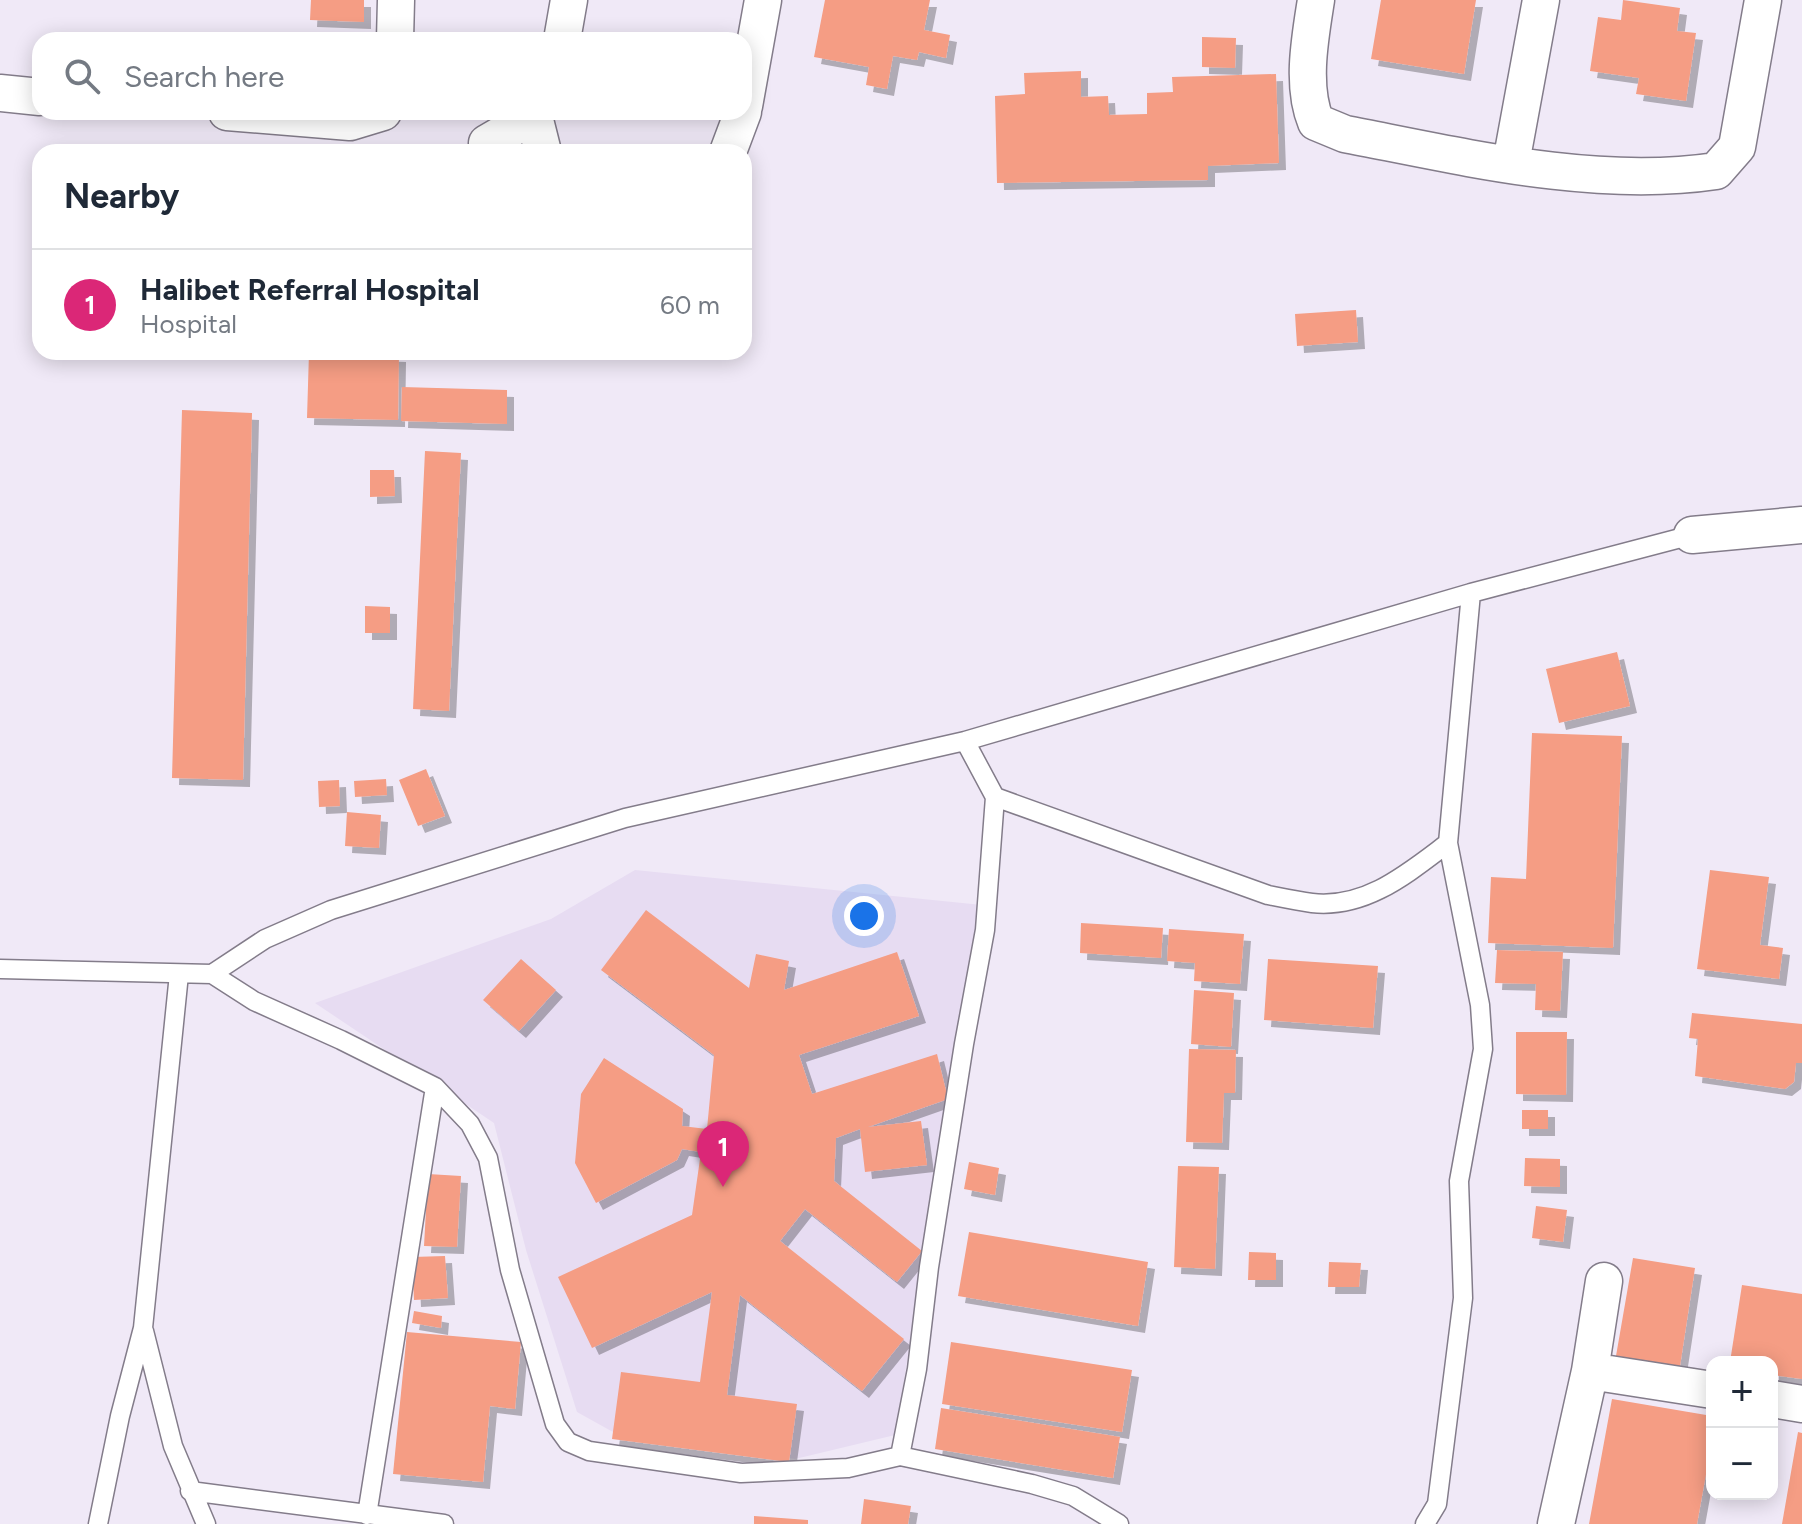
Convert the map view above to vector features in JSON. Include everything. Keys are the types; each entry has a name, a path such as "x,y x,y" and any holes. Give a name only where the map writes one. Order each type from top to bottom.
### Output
{"street":[{"path":"395,32 396,0"},
{"path":"563,32 569,0"},
{"path":"752,61 763,0"},
{"path":"1316,0 1309,68 1309,105 1316,122 1345,134 1560,172 1678,177 1716,171 1737,147 1763,0"},
{"path":"1511,163 1541,0"},
{"path":"0,93 32,96"},
{"path":"325,120 357,120"},
{"path":"487,143 522,120"},
{"path":"533,120 541,144"},
{"path":"731,144 740,120"},
{"path":"1692,535 1802,525"},
{"path":"1556,1524 1590,1371 1604,1281"},
{"path":"1590,1371 1706,1389"},
{"path":"1778,1400 1802,1404"}],"lane":[{"path":"212,974 265,939 331,910 625,818 965,741 1471,593 1692,535"},
{"path":"1425,1524 1437,1504 1463,1298 1459,1181 1483,1049 1480,1005 1448,843 1471,593"},
{"path":"900,1456 917,1369 929,1267 985,930 995,797 965,741"},
{"path":"995,797 1268,895 1315,904 1356,899 1392,884 1448,843"},
{"path":"0,969 212,974 254,1001 435,1087 470,1124 488,1158 510,1270 555,1424 568,1442 589,1451 741,1473 848,1468 900,1456 1032,1484 1073,1496 1119,1524"},
{"path":"98,1524 120,1416 143,1328 179,974"},
{"path":"367,1515 435,1087"},
{"path":"143,1328 173,1446 206,1524"},
{"path":"190,1491 444,1524"}],"shaded area":[{"path":"635,870 982,905 895,1435 795,1459 613,1432 577,1412 526,1250 494,1123 315,1003 551,919"}],"building":[{"path":"311,0 364,0 364,22 310,20"},
{"path":"825,0 930,0 924,30 950,35 946,58 919,52 917,60 893,56 887,89 866,85 869,67 814,57"},
{"path":"1381,0 1476,0 1464,74 1371,59"},
{"path":"1623,0 1680,8 1677,31 1696,33 1686,101 1636,94 1639,78 1590,71 1598,17 1621,20"},
{"path":"1202,37 1236,38 1235,68 1202,67"},
{"path":"1081,71 1081,97 1108,96 1109,115 1147,114 1147,93 1173,92 1172,77 1276,74 1279,163 1208,166 1208,180 997,183 995,96 1025,94 1024,73"},
{"path":"1356,310 1358,342 1297,346 1295,314"},
{"path":"309,360 399,360 398,420 307,418"},
{"path":"402,387 507,390 507,424 401,421"},
{"path":"182,410 252,413 243,780 172,778"},
{"path":"425,451 461,453 449,711 413,709"},
{"path":"370,470 394,470 395,496 370,497"},
{"path":"365,606 390,607 390,633 365,633"},
{"path":"1617,652 1630,706 1559,723 1546,669"},
{"path":"1532,733 1622,736 1613,948 1488,943 1491,877 1526,879"},
{"path":"426,769 445,816 418,826 399,780"},
{"path":"386,779 387,795 355,797 354,781"},
{"path":"339,780 340,806 319,807 318,781"},
{"path":"347,812 381,815 379,848 345,846"},
{"path":"1710,870 1769,877 1760,945 1783,948 1779,979 1697,969"},
{"path":"646,910 749,988 756,954 789,961 784,990 897,952 919,1016 799,1055 812,1094 937,1054 948,1099 868,1127 921,1121 927,1165 865,1172 860,1129 836,1138 834,1181 922,1251 897,1282 805,1209 780,1241 904,1339 862,1391 740,1295 727,1395 797,1404 789,1462 612,1439 621,1372 700,1382 712,1292 592,1348 558,1277 692,1215 701,1152 682,1149 677,1160 596,1203 575,1163 581,1094 604,1058 683,1109 682,1126 707,1129 714,1055 601,970"},
{"path":"1081,923 1163,928 1161,958 1080,953"},
{"path":"1169,929 1244,934 1240,984 1194,981 1195,963 1167,961"},
{"path":"1497,950 1563,952 1560,1011 1535,1010 1536,984 1495,983"},
{"path":"521,959 556,990 519,1031 483,1000"},
{"path":"1268,959 1378,966 1373,1028 1264,1020"},
{"path":"1194,990 1234,993 1231,1047 1191,1044"},
{"path":"1692,1013 1802,1024 1802,1063 1796,1063 1794,1082 1785,1089 1695,1076 1698,1039 1689,1038"},
{"path":"1516,1032 1567,1032 1566,1095 1516,1094"},
{"path":"1189,1049 1236,1050 1235,1093 1224,1093 1222,1143 1186,1142"},
{"path":"1522,1110 1548,1110 1548,1129 1522,1129"},
{"path":"1525,1158 1560,1159 1560,1187 1524,1186"},
{"path":"969,1162 999,1168 995,1195 964,1189"},
{"path":"1178,1166 1219,1167 1215,1269 1174,1267"},
{"path":"428,1174 461,1176 457,1247 424,1246"},
{"path":"1536,1206 1567,1210 1563,1242 1532,1238"},
{"path":"969,1232 1148,1262 1138,1326 958,1296"},
{"path":"1249,1252 1276,1253 1276,1280 1248,1280"},
{"path":"445,1256 448,1298 414,1300 412,1257"},
{"path":"1633,1258 1695,1268 1680,1366 1616,1356"},
{"path":"1329,1262 1361,1263 1359,1287 1328,1287"},
{"path":"1742,1285 1802,1294 1802,1379 1778,1376 1778,1356 1731,1356"},
{"path":"414,1311 442,1316 441,1328 412,1323"},
{"path":"407,1332 521,1342 515,1409 490,1406 483,1482 393,1474"},
{"path":"951,1342 1132,1370 1122,1432 942,1404"},
{"path":"1612,1399 1706,1415 1706,1474 1697,1524 1589,1524"},
{"path":"941,1408 1120,1437 1113,1478 935,1449"},
{"path":"1798,1432 1802,1433 1802,1524 1782,1524"},
{"path":"864,1499 911,1506 908,1524 861,1524"},
{"path":"754,1516 808,1520 808,1524 754,1524"}],"place":[{"name":"Halibet Referral Hospital","path":"723,1187"}]}
